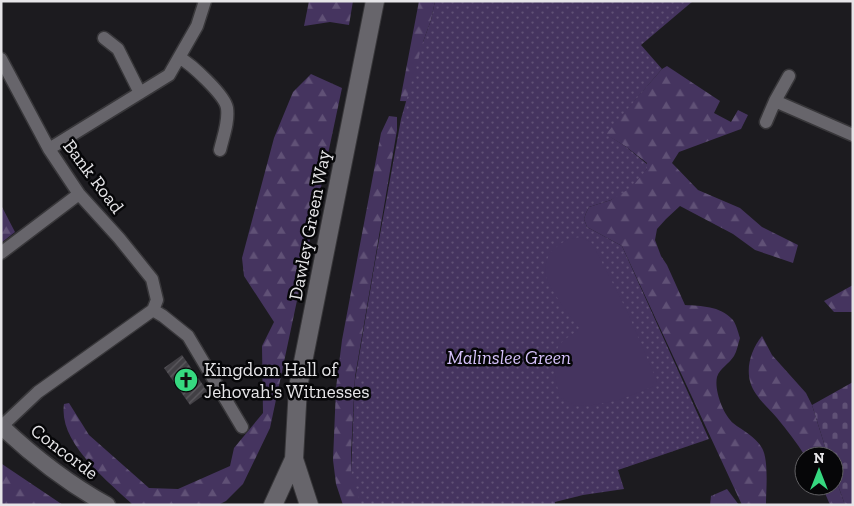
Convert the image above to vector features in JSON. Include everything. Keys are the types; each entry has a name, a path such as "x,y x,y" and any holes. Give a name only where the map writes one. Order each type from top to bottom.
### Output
{"main road":[{"name":"Dawley Green Way","path":"274,505 294,459 298,387 375,1"},
{"name":"Dawley Green Way","path":"294,459 309,505"}],"street":[{"path":"49,149 169,75 197,26 205,1"},
{"path":"104,38 118,49 140,93"},
{"path":"180,58 200,73 225,101 227,108 226,127 220,150"},
{"name":"Bank Road","path":"1,59 49,149 79,194 119,238 152,279 157,300 153,310"},
{"path":"766,122 775,100 789,76"},
{"path":"775,100 853,135"},
{"path":"1,253 79,194"},
{"path":"2,426 38,392 153,310 188,336 242,427"},
{"name":"Concorde","path":"2,426 44,464 107,505"}],"green space":[{"path":"309,1 353,1 349,25 330,22 304,26"},
{"path":"419,1 435,1 423,42 520,104 400,101"},
{"name":"Malinslee Green","path":"435,1 693,1 641,45 662,69 606,134 625,146 647,164 647,169 632,187 611,200 589,207 584,219 587,227 622,246 709,439 618,470 624,489 583,495 555,502 555,505 361,505 351,471 355,380 401,119"},
{"path":"667,66 720,101 714,113 731,122 738,110 748,115 741,129 679,152 672,163 698,190 740,208 762,227 798,245 793,263 755,250 733,234 680,206 657,229 655,240 685,305 704,306 722,311 736,325 740,338 737,350 732,359 718,374 717,388 720,402 729,419 752,437 762,448 766,460 766,505 742,505 622,246 587,227 584,219 589,207 611,200 647,169 647,163 605,134 662,69"},
{"path":"311,74 342,88 270,428 243,484 226,501 218,505 133,505 99,473 77,447 64,419 64,404 69,403 89,435 149,488 178,489 230,466 234,448 263,413 262,346 274,322 244,276 242,258 274,138 293,92"},
{"path":"389,116 397,117 397,130 355,377 351,471 367,505 343,505 336,484 333,460 336,388 342,340 381,133"},
{"path":"1,205 15,232 1,243"},
{"path":"581,237 592,243 627,311 657,381 652,387 619,400 588,406 573,405 560,397 554,370 555,355 563,341 580,329 554,292 545,272 547,260 553,250 566,241"},
{"path":"853,285 853,312 834,312 824,301"},
{"path":"762,336 772,355 806,393 812,405 825,446 798,446 756,394 750,380 749,364 757,342"},
{"path":"853,382 853,505 845,505 842,496 844,496 844,446 825,446 812,405"},
{"path":"1,462 2,464 63,505 1,505"},
{"path":"727,489 739,505 710,505 711,496"},
{"path":"826,496 842,496 845,505 830,505"}],"building":[{"name":"Kingdom Hall of Jehovah's Witnesses","path":"182,355 208,392 190,405 164,368"}],"place":[{"name":"Kingdom Hall of Jehovah's Witnesses","path":"186,380"}]}
